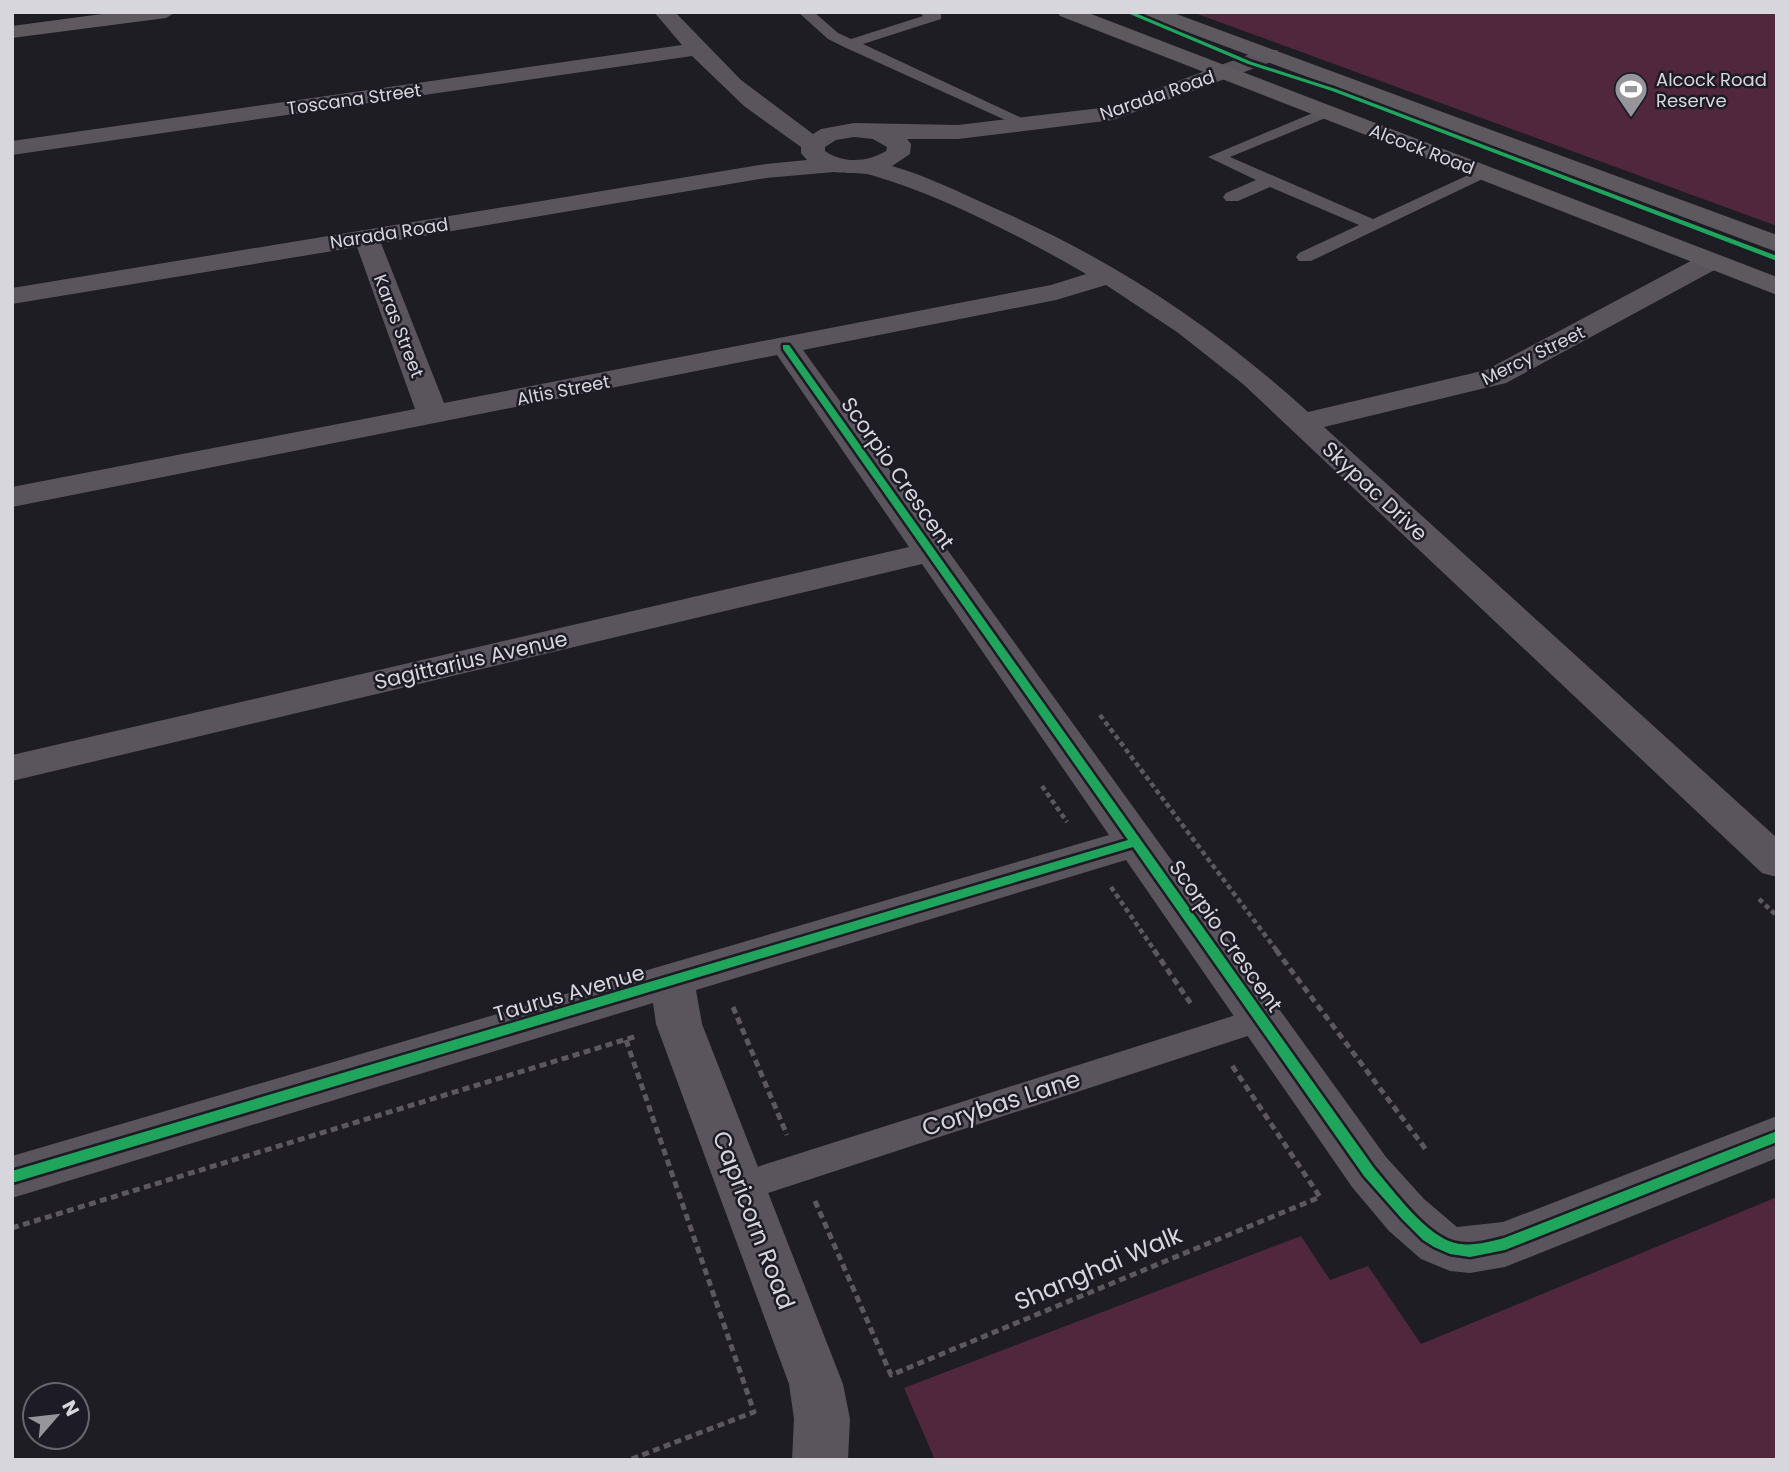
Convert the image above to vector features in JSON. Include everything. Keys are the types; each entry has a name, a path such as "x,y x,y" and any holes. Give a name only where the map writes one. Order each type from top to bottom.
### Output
{"street":[{"path":"12,32 166,12"},
{"path":"664,12 697,49 773,120 813,146 818,158 837,164"},
{"name":"Alcock Road","path":"1067,12 1777,287"},
{"name":"Alcock Road","path":"1151,12 1777,244"},
{"name":"Toscana Street","path":"12,148 697,49"},
{"name":"Narada Road","path":"766,171 813,146 829,134 841,131 958,132 1113,113 1269,55"},
{"path":"758,104 818,127 841,131"},
{"name":"Skypac Drive","path":"879,132 895,139 898,152 926,188"},
{"name":"Narada Road","path":"12,296 766,171 881,163 898,152 958,132"},
{"name":"Skypac Drive","path":"862,166 926,188 1036,235 1111,275 1205,337 1777,862"},
{"name":"Karas Street","path":"366,237 432,415"},
{"name":"Mercy Street","path":"1301,423 1496,377 1711,261"},
{"name":"Altis Street","path":"12,497 786,347 1056,292 1111,275"},
{"name":"Scorpio Crescent","path":"786,347 1369,1172 1429,1235 1450,1249 1477,1251 1505,1244 1777,1136"},
{"name":"Sagittarius Avenue","path":"12,768 930,552"},
{"name":"Taurus Avenue","path":"12,1177 676,1003 1135,842"},
{"name":"Capricorn Road","path":"676,1003 741,1187 816,1384 822,1419 820,1460"}],"lane":[{"path":"805,12 833,36 1029,125"},
{"path":"849,44 936,16 926,12"},
{"path":"1326,113 1216,157 1373,225"},
{"path":"1305,257 1485,174"},
{"path":"1232,197 1270,180"},
{"name":"Corybas Lane","path":"741,1187 1261,1019"}],"path":[{"path":"1092,704 1427,1151"},
{"path":"1100,895 1113,891"},
{"path":"1757,897 1777,916"},
{"path":"12,1228 626,1040 676,1003 746,1003"},
{"path":"626,1040 754,1412 629,1460"}],"shaded area":[{"name":"Alcock Road Reserve","path":"1192,12 1777,12 1777,226"},
{"path":"1777,1197 1777,1460 935,1460 904,1388 1301,1236 1330,1280 1368,1266 1421,1344"}],"cycle path":[{"path":"1128,12 1250,63 1334,90 1777,259"},
{"path":"786,347 1369,1172 1406,1215 1428,1235 1457,1250 1478,1250 1505,1244 1777,1136"},
{"path":"12,1177 1135,842"}],"place":[{"name":"Alcock Road Reserve","path":"1631,119"}]}
